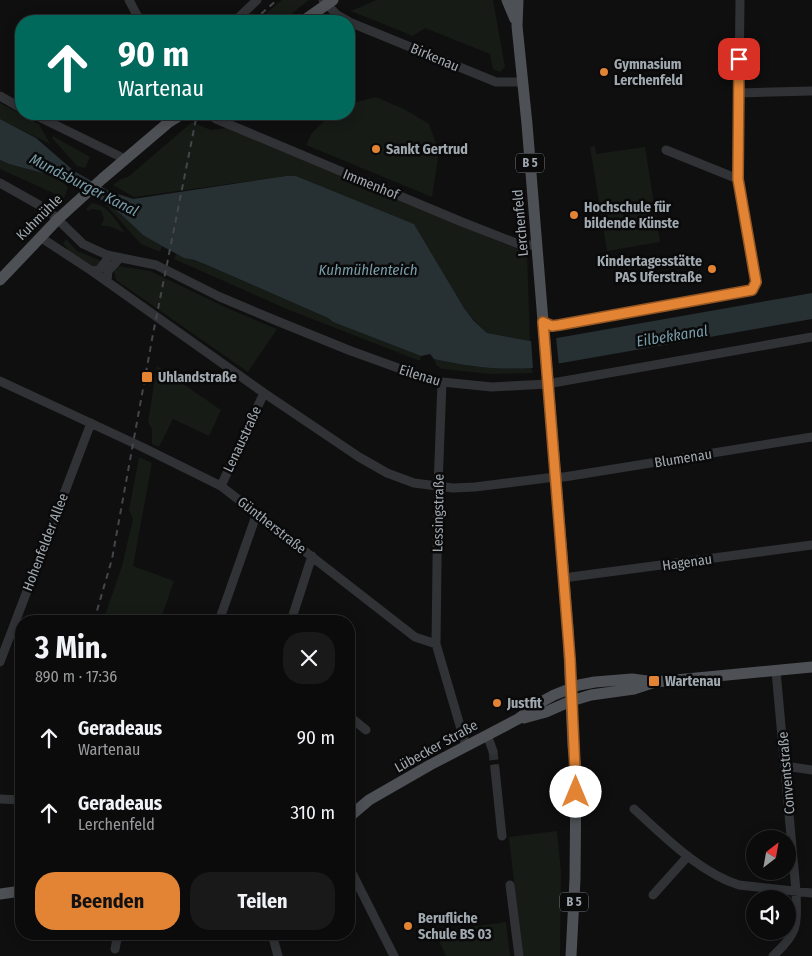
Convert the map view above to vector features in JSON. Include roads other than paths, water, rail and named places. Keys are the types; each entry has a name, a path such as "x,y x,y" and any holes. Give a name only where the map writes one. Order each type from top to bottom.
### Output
{"main road":[{"path":"310,15 328,1 339,0"},
{"name":"B 5","path":"507,0 517,26"},
{"name":"Lerchenfeld","path":"518,0 517,26 547,384"},
{"name":"Kuhmühle","path":"0,280 58,219 172,120"},
{"name":"B 5","path":"547,384 576,769 576,844 571,956"},
{"path":"655,682 812,667"},
{"name":"Lübecker Straße","path":"355,812 369,800 518,719 543,701 571,688 595,682 632,679 655,682"},
{"name":"Lübecker Straße","path":"518,719 546,712 591,694 634,689 655,682"},
{"name":"Lübecker Straße","path":"355,804 369,800"},
{"path":"0,894 15,892"}],"street":[{"path":"129,0 137,15"},
{"path":"241,15 257,0"},
{"path":"543,322 552,326 559,325 751,291 756,282 738,179 740,0"},
{"name":"Birkenau","path":"328,1 337,15"},
{"name":"Birkenau","path":"355,24 496,82 522,82"},
{"path":"739,93 812,92"},
{"path":"0,96 15,105"},
{"path":"45,120 125,159"},
{"name":"Immenhof","path":"218,120 462,222 521,245 536,245"},
{"path":"666,150 738,179"},
{"name":"Eilenau","path":"0,183 44,208 83,244 107,256 156,265 220,297 269,318 351,351 442,382 492,387 547,384 812,337"},
{"path":"40,237 92,270 264,393 359,457 387,473 414,483 453,488 555,477"},
{"path":"92,270 99,270 106,261 107,256"},
{"path":"107,281 108,271 120,259"},
{"name":"Güntherstraße","path":"0,381 221,486 415,637 436,644"},
{"name":"Lessingstraße","path":"436,644 438,486 442,382"},
{"name":"Lenaustraße","path":"221,486 264,393"},
{"name":"Hohenfelder Allee","path":"18,615 90,423"},
{"name":"Blumenau","path":"555,477 564,478 812,437"},
{"path":"221,615 257,514"},
{"name":"Hagenau","path":"563,578 812,545"},
{"path":"293,615 312,556"},
{"name":"Hohenfelder Allee","path":"0,662 15,622"},
{"path":"436,644 466,746"},
{"name":"Conventstraße","path":"776,671 796,890"},
{"path":"355,721 366,730"},
{"path":"487,735 493,751"},
{"path":"785,766 812,770"},
{"path":"495,769 502,836"},
{"path":"0,799 15,800"},
{"path":"634,809 688,856 728,882 786,890"},
{"path":"653,895 688,856"},
{"path":"355,879 394,956"},
{"path":"510,884 519,956"},
{"path":"796,891 812,893"},
{"name":"Conventstraße","path":"796,891 796,924"},
{"path":"115,949 117,940"},
{"path":"274,940 278,956"},
{"name":"Conventstraße","path":"773,956 789,940"}],"water":[{"name":"Kuhmühlenteich","path":"0,119 36,138 74,171 109,191 133,199 296,176 414,224 464,308 487,333 530,341 557,338 812,293 812,319 533,368 507,369 483,367 434,359 430,354 421,356 333,322 328,318 207,265 184,258 143,235 107,203 72,183 0,160"}],"tunnel":[{"path":"493,751 495,769"}],"railway":[{"path":"260,15 277,0"},
{"path":"96,615 112,559 153,334 196,120"}],"place":[{"name":"Gymnasium Lerchenfeld","path":"604,72"},
{"name":"Sankt Gertrud","path":"376,149"},
{"name":"Hochschule für bildende Künste","path":"574,215"},
{"name":"Kindertagesstätte PAS Uferstraße","path":"712,269"},
{"name":"Uhlandstraße","path":"147,377"},
{"name":"Wartenau","path":"654,681"},
{"name":"Justfit","path":"497,703"},
{"name":"Berufliche Schule BS 03","path":"408,926"}],"water label":[{"name":"Mundsburger Kanal","path":"84,185"},
{"name":"Eilbekkanal","path":"672,336"}]}
